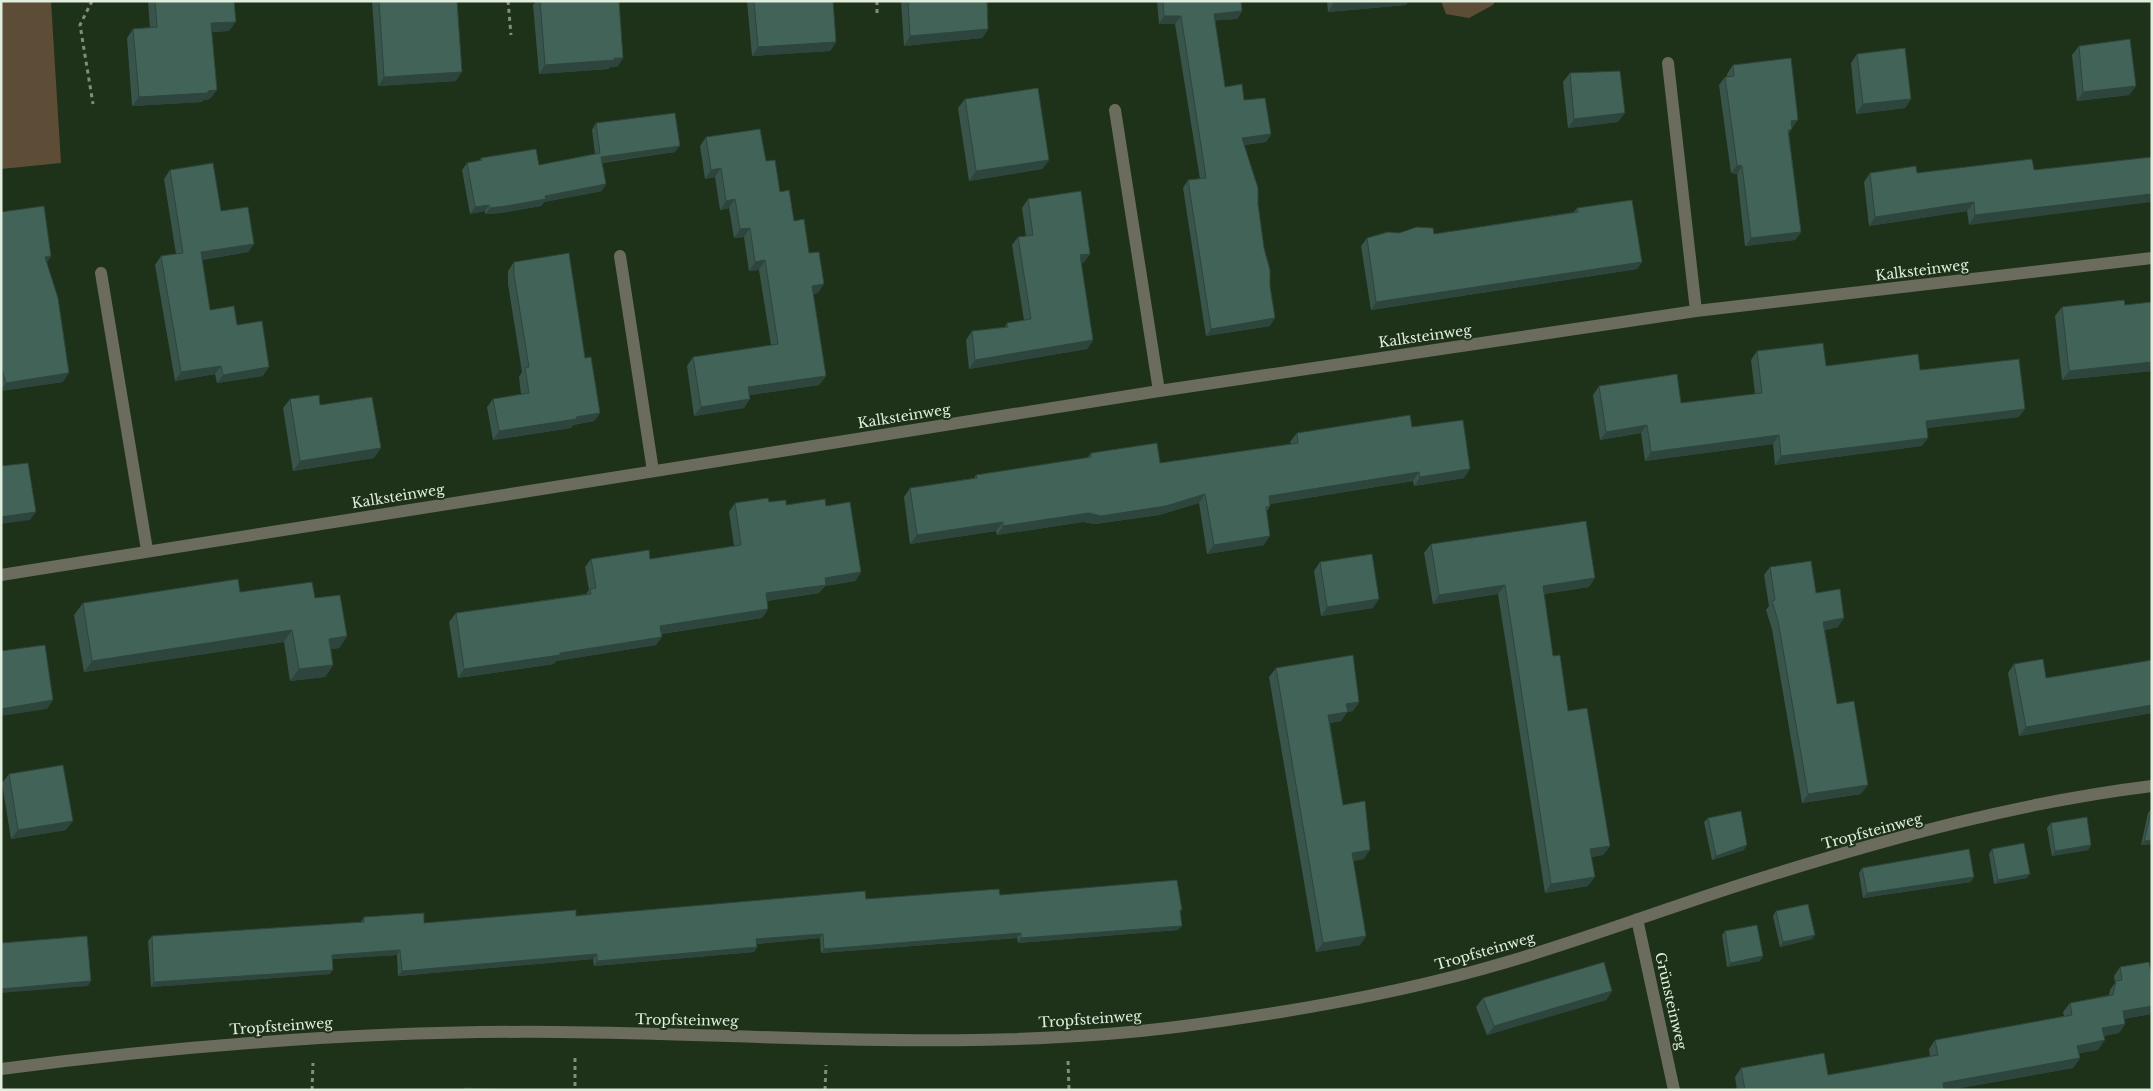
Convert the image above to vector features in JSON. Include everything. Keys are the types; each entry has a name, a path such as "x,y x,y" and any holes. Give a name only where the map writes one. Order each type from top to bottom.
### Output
{"street":[{"path":"1668,63 1696,311"},
{"path":"1115,110 1159,391"},
{"path":"620,256 653,471"},
{"name":"Kalksteinweg","path":"1,575 147,550 1159,391 1696,311 2152,258"},
{"path":"100,273 147,550"},
{"name":"Tropfsteinweg","path":"1,1068 215,1045 336,1037 556,1032 959,1042 1113,1034 1270,1015 1424,984 1509,962 1768,876 1877,844 2012,810 2115,790 2152,786"},
{"name":"Grünsteinweg","path":"1636,919 1674,1090"}],"path":[{"path":"92,1 80,25 94,104"},
{"path":"508,1 511,35"},
{"path":"877,1 878,14"},
{"path":"575,1056 575,1090"},
{"path":"1068,1060 1069,1090"},
{"path":"312,1090 313,1062"},
{"path":"825,1090 826,1062"}],"shaded area":[{"path":"1,1 51,1 61,163 1,169"},
{"path":"1441,1 1495,1 1493,5 1469,18 1446,14"}],"building":[{"path":"155,1 234,1 236,22 211,23 217,90 208,91 208,93 139,97 133,29 157,27"},
{"path":"379,1 457,1 462,72 384,77"},
{"path":"540,1 619,1 623,58 545,65"},
{"path":"754,1 833,1 836,42 758,47"},
{"path":"908,1 987,1 988,29 910,36"},
{"path":"1163,1 1241,1 1242,11 1214,14 1225,87 1242,84 1244,100 1265,98 1271,134 1242,138 1258,188 1258,204 1264,248 1270,270 1270,286 1275,318 1211,329 1188,180 1206,178 1181,16 1164,16"},
{"path":"2130,39 2136,86 2083,92 2079,46"},
{"path":"1905,48 1911,99 1863,104 1857,54"},
{"path":"1791,58 1798,120 1791,121 1792,129 1788,130 1801,232 1751,238 1742,166 1737,165 1725,77 1734,76 1733,65"},
{"path":"1620,71 1625,113 1574,119 1570,73"},
{"path":"1038,88 1049,160 976,171 965,99"},
{"path":"675,113 680,146 601,157 606,184 545,196 546,199 490,208 489,205 475,207 467,163 482,160 481,158 536,149 539,165 600,153 596,123"},
{"path":"760,129 766,161 775,160 780,192 789,190 794,221 804,219 809,253 819,252 824,284 812,286 826,376 748,387 750,399 701,407 693,357 778,344 765,260 755,262 750,228 740,229 735,199 726,201 721,168 711,170 706,137"},
{"path":"2152,157 2152,194 1975,215 1974,202 1875,217 1870,173 1916,166 1917,173 2032,159 2034,170"},
{"path":"213,163 221,211 248,207 254,244 201,252 210,310 234,306 237,325 262,321 269,367 223,375 221,366 181,372 161,256 183,253 170,170"},
{"path":"1081,191 1090,254 1080,255 1093,340 975,360 972,331 1008,327 1007,323 1031,319 1018,237 1033,235 1028,199"},
{"path":"1632,200 1642,262 1376,302 1367,238 1388,232 1399,233 1417,227 1433,228 1434,234 1578,212 1577,208"},
{"path":"44,206 51,256 45,257 58,298 69,373 6,383 1,367 1,212"},
{"path":"569,253 585,358 591,357 600,413 576,417 577,419 499,431 493,399 529,393 525,368 529,367 514,275 514,262"},
{"path":"2124,300 2125,305 2152,302 2152,362 2069,371 2062,307"},
{"path":"1823,343 1826,366 1918,354 1920,370 2019,359 2025,409 1926,421 1928,438 1781,456 1779,435 1651,452 1647,425 1606,432 1599,386 1677,374 1681,403 1762,393 1757,351"},
{"path":"319,395 320,405 372,397 381,448 300,461 290,399"},
{"path":"1410,415 1412,427 1463,420 1470,469 1420,477 1419,472 1269,496 1270,506 1266,507 1270,536 1214,545 1205,494 1166,506 1101,516 1089,513 1003,526 1003,522 917,535 910,488 977,478 976,475 1091,457 1091,453 1157,443 1160,463 1298,443 1297,433"},
{"path":"28,463 36,512 1,517 1,466"},
{"path":"768,498 769,502 786,500 786,505 825,499 826,506 850,502 861,572 825,578 826,585 766,593 768,609 660,626 662,637 464,669 456,613 591,594 590,589 596,588 591,559 649,550 650,559 741,545 735,503"},
{"path":"1586,521 1595,578 1543,586 1553,656 1560,655 1568,711 1587,708 1610,846 1590,849 1595,877 1551,884 1505,585 1439,595 1431,544"},
{"path":"1372,554 1379,599 1327,607 1320,562"},
{"path":"1811,561 1816,593 1840,589 1844,618 1823,622 1837,704 1854,701 1868,785 1808,794 1778,621 1772,601 1775,600 1770,567"},
{"path":"238,579 240,592 312,582 315,598 340,595 347,636 329,639 333,665 299,669 292,630 92,661 83,603"},
{"path":"45,645 53,700 1,709 1,651"},
{"path":"1353,655 1359,702 1346,704 1348,712 1328,715 1343,805 1365,801 1370,850 1352,853 1366,936 1323,943 1276,668"},
{"path":"2043,659 2046,678 2152,660 2152,705 2026,727 2014,664"},
{"path":"63,765 73,821 18,830 9,774"},
{"path":"2152,808 2152,840 2144,841"},
{"path":"1741,811 1747,845 1716,856 1708,818"},
{"path":"2087,817 2091,845 2055,851 2051,823"},
{"path":"2024,843 2030,874 1998,880 1992,849"},
{"path":"1969,849 1974,877 1867,893 1862,868"},
{"path":"1177,880 1182,910 1180,910 1182,926 1021,938 1021,933 824,949 823,934 756,939 757,947 597,961 597,954 402,971 400,950 332,955 333,970 154,982 152,936 364,922 364,917 424,913 424,923 576,910 576,916 865,891 866,899 999,889 1000,895"},
{"path":"1808,904 1815,935 1783,942 1776,911"},
{"path":"1757,925 1763,956 1730,963 1725,931"},
{"path":"87,936 91,981 1,989 1,943"},
{"path":"1604,962 1612,991 1494,1026 1483,998"},
{"path":"2149,962 2152,976 2152,1006 2123,1011 2125,1024 2102,1028 2105,1040 2077,1046 2080,1058 1943,1083 1944,1090 1745,1090 1741,1068 1824,1053 1828,1075 1938,1055 1935,1040 2072,1015 2070,1003 2113,995 2116,981 2122,980 2120,967"},
{"path":"464,1088 524,1090 464,1090"}]}
